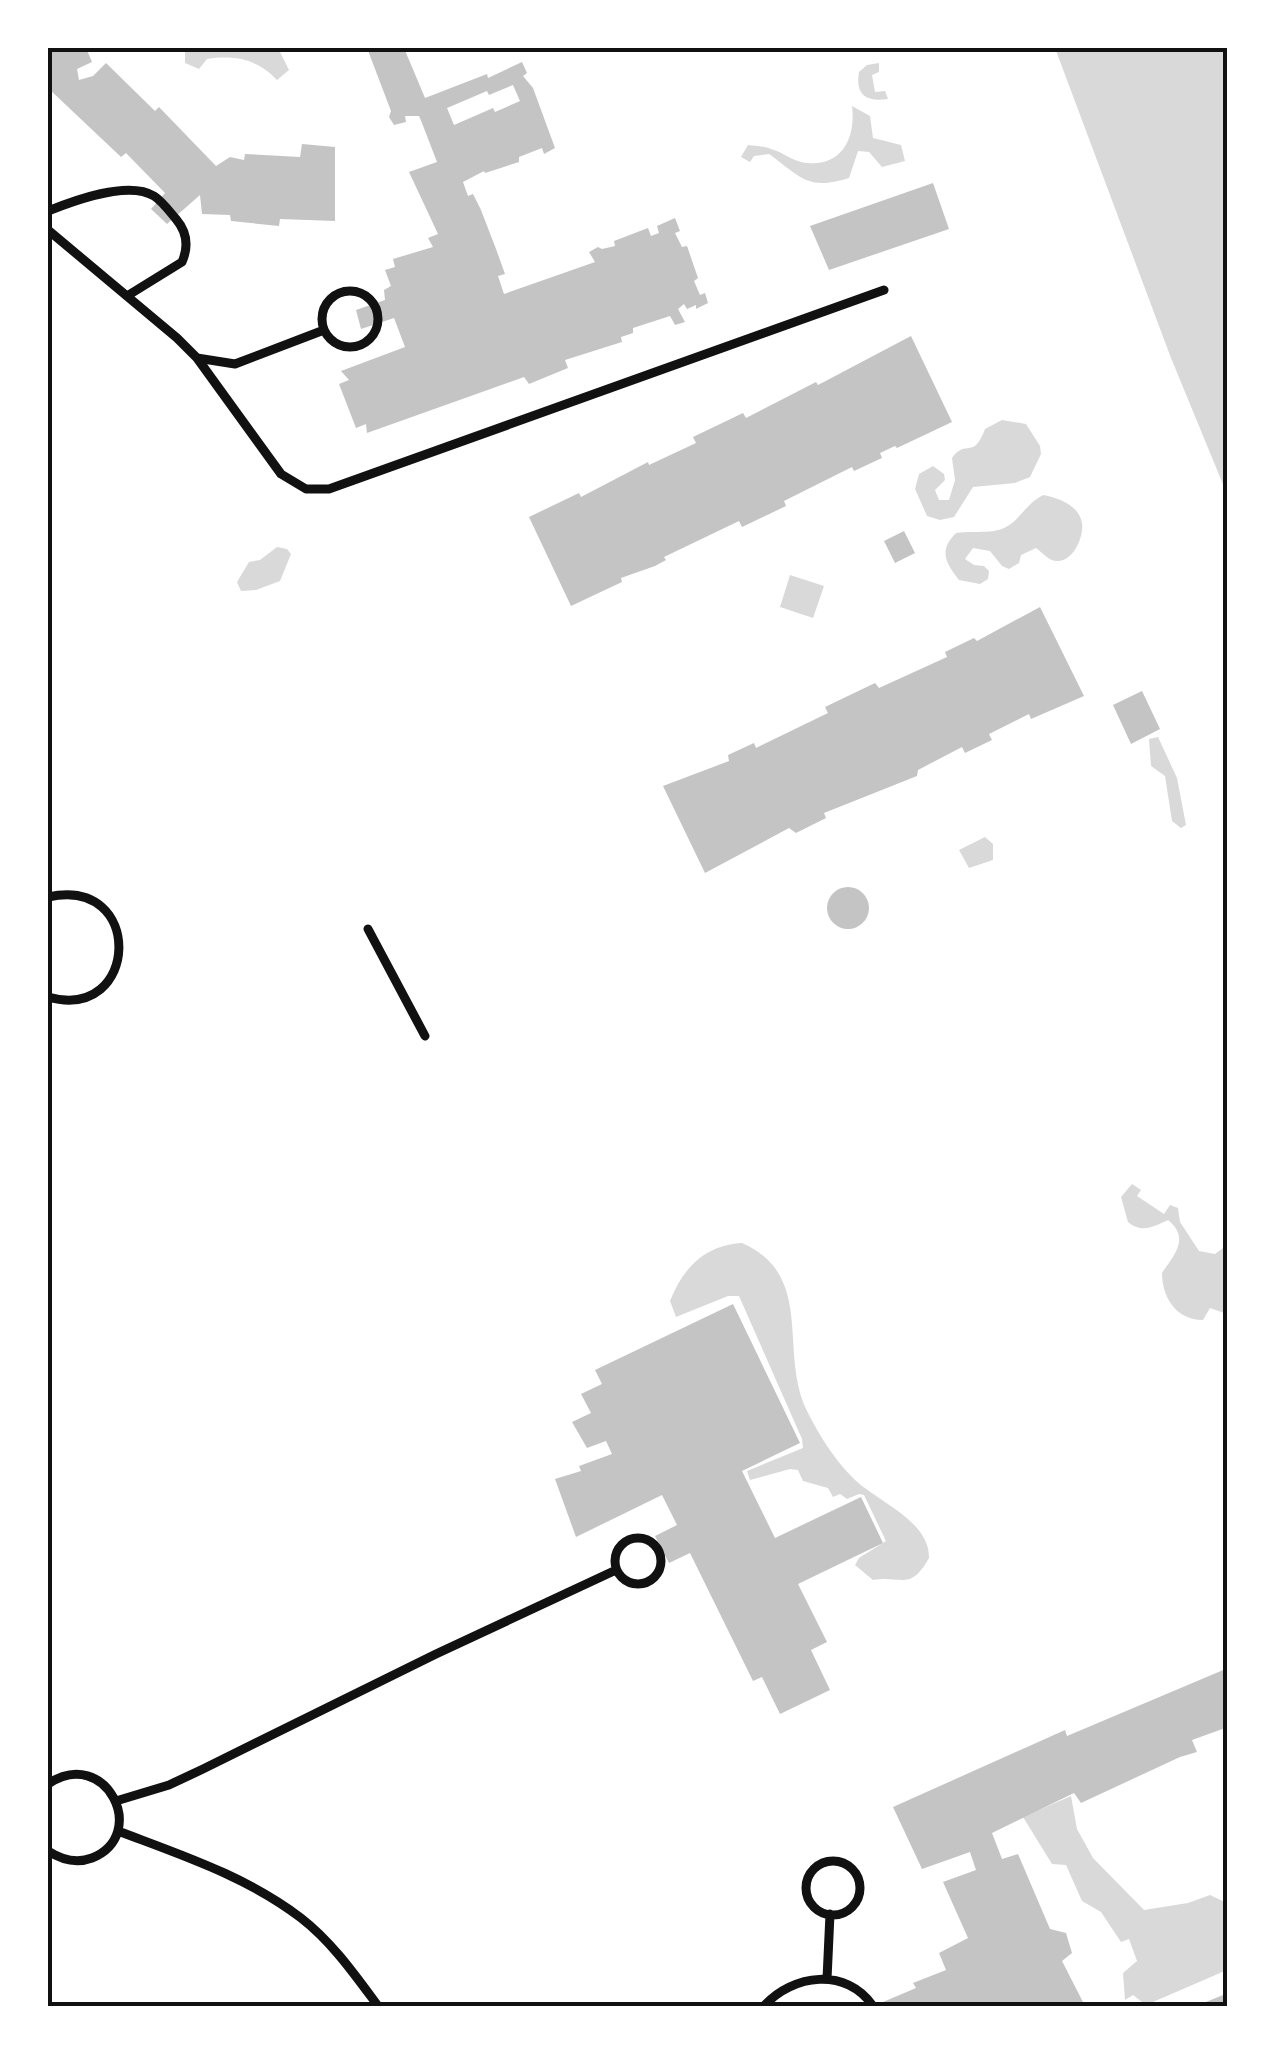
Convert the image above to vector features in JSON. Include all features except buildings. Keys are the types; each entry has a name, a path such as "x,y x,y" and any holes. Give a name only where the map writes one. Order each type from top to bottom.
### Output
{"street":[{"path":"48,211 92,195 124,192 154,196 170,212 186,235 182,262 127,296"},
{"path":"48,230 197,358 281,474 306,489 329,488 884,290"},
{"path":"358,292 373,303 376,330 364,344 345,347 329,338 324,330 326,304 340,293 358,292"},
{"path":"197,358 235,364 324,330"},
{"path":"48,898 64,894 81,896 98,904 118,933 120,951 107,984 95,993 66,1001 48,997"},
{"path":"368,929 424,1036"},
{"path":"631,1539 648,1540 660,1552 660,1570 648,1583 631,1584 616,1570 618,1548 631,1539"},
{"path":"116,1801 203,1769 616,1570"},
{"path":"48,1784 70,1774 98,1780 116,1801 118,1831 100,1854 87,1860 72,1862 48,1851"},
{"path":"118,1831 250,1884 303,1920 348,1965 378,2006"},
{"path":"843,1862 854,1870 860,1884 859,1896 852,1908 830,1914 817,1910 809,1900 806,1890 810,1874 818,1864 843,1862"},
{"path":"827,1979 830,1914"},
{"path":"764,2006 783,1989 804,1980 827,1979 849,1985 874,2006"}],"shaded area":[{"path":"185,48 278,48 289,70 277,80 253,63 227,58 207,59 199,69 185,63"},
{"path":"1055,48 1227,48 1227,494 1171,358"},
{"path":"879,63 879,72 872,75 875,92 885,91 888,99 868,98 859,86 859,72 867,65"},
{"path":"852,106 870,116 873,138 901,145 905,161 882,167 869,152 858,151 849,178 823,183 805,180 769,154 754,156 750,162 741,157 748,145 768,148 802,162 830,160 849,138"},
{"path":"1002,420 1026,424 1040,446 1041,454 1030,477 1015,483 973,487 954,517 940,520 927,516 915,489 919,474 933,466 944,474 945,480 935,490 939,500 949,500 955,480 952,458 977,444 985,429"},
{"path":"1044,495 1067,503 1080,517 1081,535 1068,557 1054,561 1036,548 1021,555 1019,563 1009,569 990,551 973,548 965,559 984,566 989,571 988,579 980,584 959,580 946,557 947,546 956,533 1000,529"},
{"path":"277,547 291,554 280,581 241,591 237,582 249,562 260,560"},
{"path":"790,575 824,586 813,618 780,607"},
{"path":"1158,737 1177,778 1186,825 1181,828 1172,821 1165,776 1151,766 1149,739"},
{"path":"985,837 993,844 993,860 969,868 959,850"},
{"path":"1132,1184 1141,1190 1137,1196 1164,1214 1170,1205 1178,1208 1180,1222 1199,1251 1215,1254 1227,1245 1227,1314 1210,1308 1203,1320 1193,1319 1172,1305 1162,1273 1178,1246 1178,1233 1168,1220 1143,1228 1128,1222 1121,1197"},
{"path":"742,1243 765,1257 780,1275 792,1318 799,1390 822,1438 852,1477 900,1512 927,1545 929,1558 910,1579 873,1580 855,1565 859,1558 886,1541 864,1495 833,1497 828,1488 803,1481 798,1470 750,1480 747,1471 803,1448 739,1296 728,1296 676,1317 670,1301 697,1260 717,1248"},
{"path":"1071,1796 1077,1829 1093,1858 1144,1910 1210,1895 1227,1903 1227,1970 1146,2005 1133,1995 1125,2000 1123,1973 1137,1961 1129,1939 1121,1942 1101,1912 1082,1901 1066,1865 1052,1864 1023,1817"}]}
